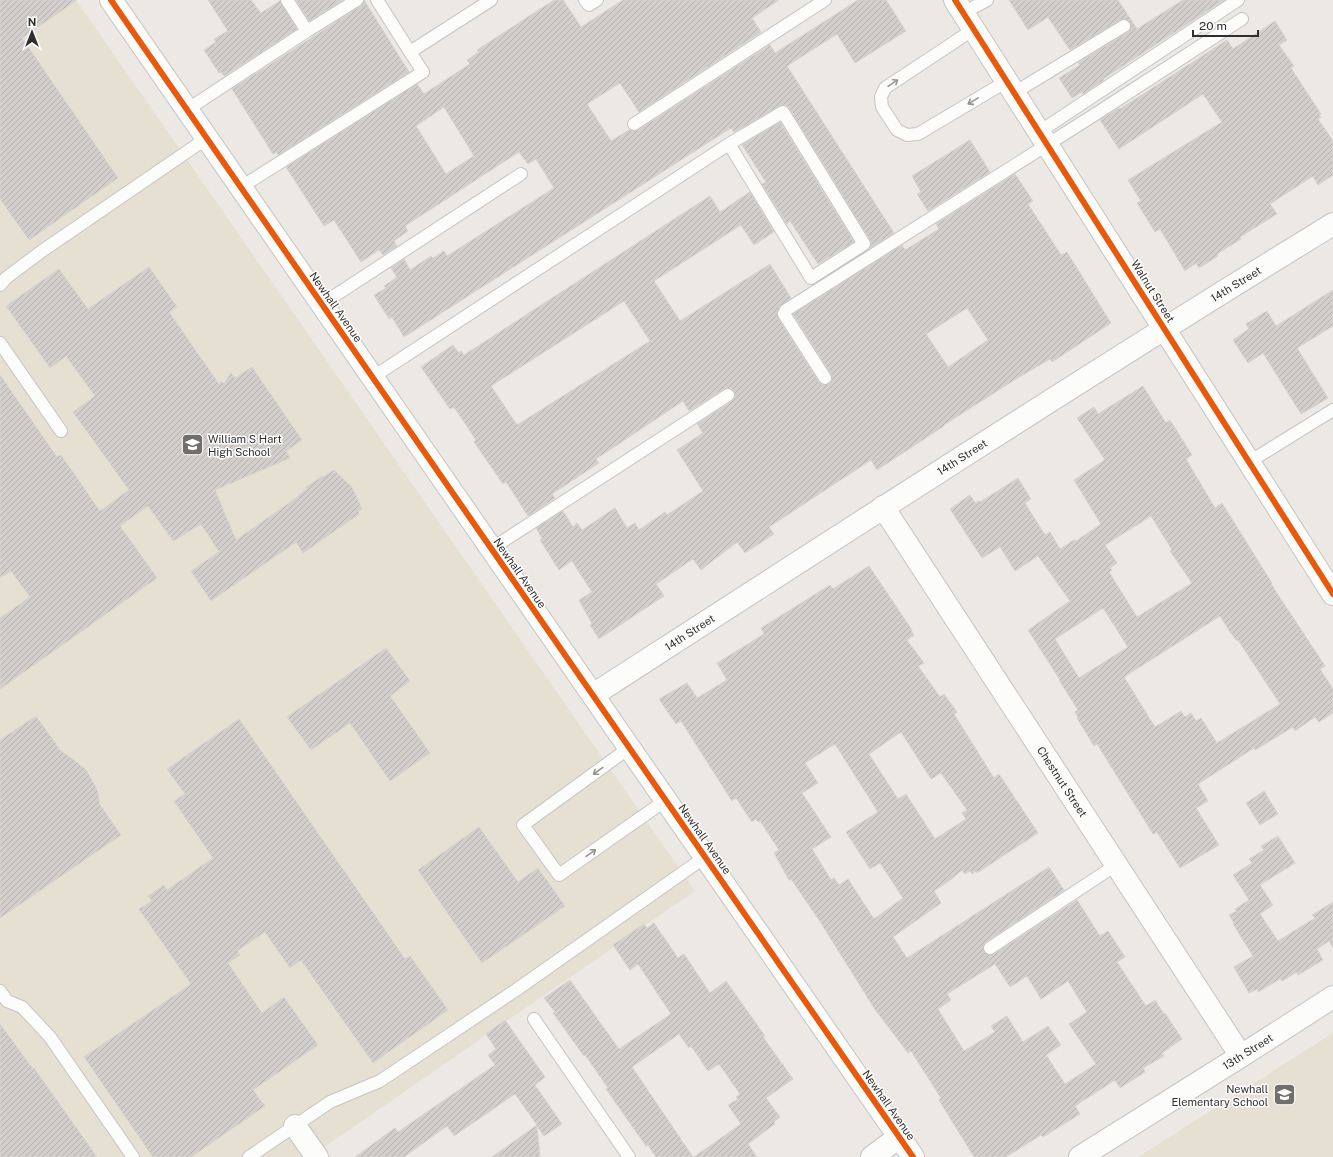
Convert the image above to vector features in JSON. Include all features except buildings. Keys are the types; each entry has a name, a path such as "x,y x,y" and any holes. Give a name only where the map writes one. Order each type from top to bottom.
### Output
{"street":[{"name":"Newhall Avenue","path":"111,0 913,1157"},
{"name":"Walnut Street","path":"964,14 1333,594"},
{"name":"14th Street","path":"593,695 883,507 1164,328 1333,224"},
{"name":"Chestnut Street","path":"883,507 1241,1056"},
{"name":"13th Street","path":"1080,1157 1333,997"},
{"path":"295,1126 317,1157"},
{"path":"872,1157 899,1137"}],"lane":[{"path":"286,0 307,31"},
{"path":"188,109 357,0"},
{"path":"410,52 491,0"},
{"path":"585,0 589,5 597,0"},
{"path":"634,124 825,0"},
{"path":"987,0 964,14 885,88 881,97 882,108 897,130 907,135 918,134 1011,87 1124,26"},
{"path":"825,378 784,314 786,310 1043,138 1238,0"},
{"path":"241,187 423,72 379,1"},
{"path":"1043,138 1242,19"},
{"path":"373,377 728,144 782,112 864,244 811,278 728,144"},
{"path":"0,285 6,278 42,252 207,138"},
{"path":"322,304 521,174"},
{"path":"0,343 61,431"},
{"path":"491,549 728,395"},
{"path":"1249,462 1333,410"},
{"path":"629,748 523,825 559,875 666,800"},
{"path":"249,1157 330,1102 380,1081 516,990 705,857"},
{"path":"990,948 1116,865"},
{"path":"0,991 7,1001 22,1007 50,1037 133,1157"},
{"path":"534,1019 629,1157"}],"shaded area":[{"name":"William S Hart High School","path":"0,0 76,0 695,891 310,1157 0,1157"},
{"name":"Newhall Elementary School","path":"1333,1033 1333,1157 1138,1157"}],"cycle path":[{"path":"111,0 913,1157"},
{"path":"955,0 1333,594"}],"place":[{"name":"William S Hart High School","path":"193,445"},
{"name":"Newhall Elementary School","path":"1284,1095"}]}
